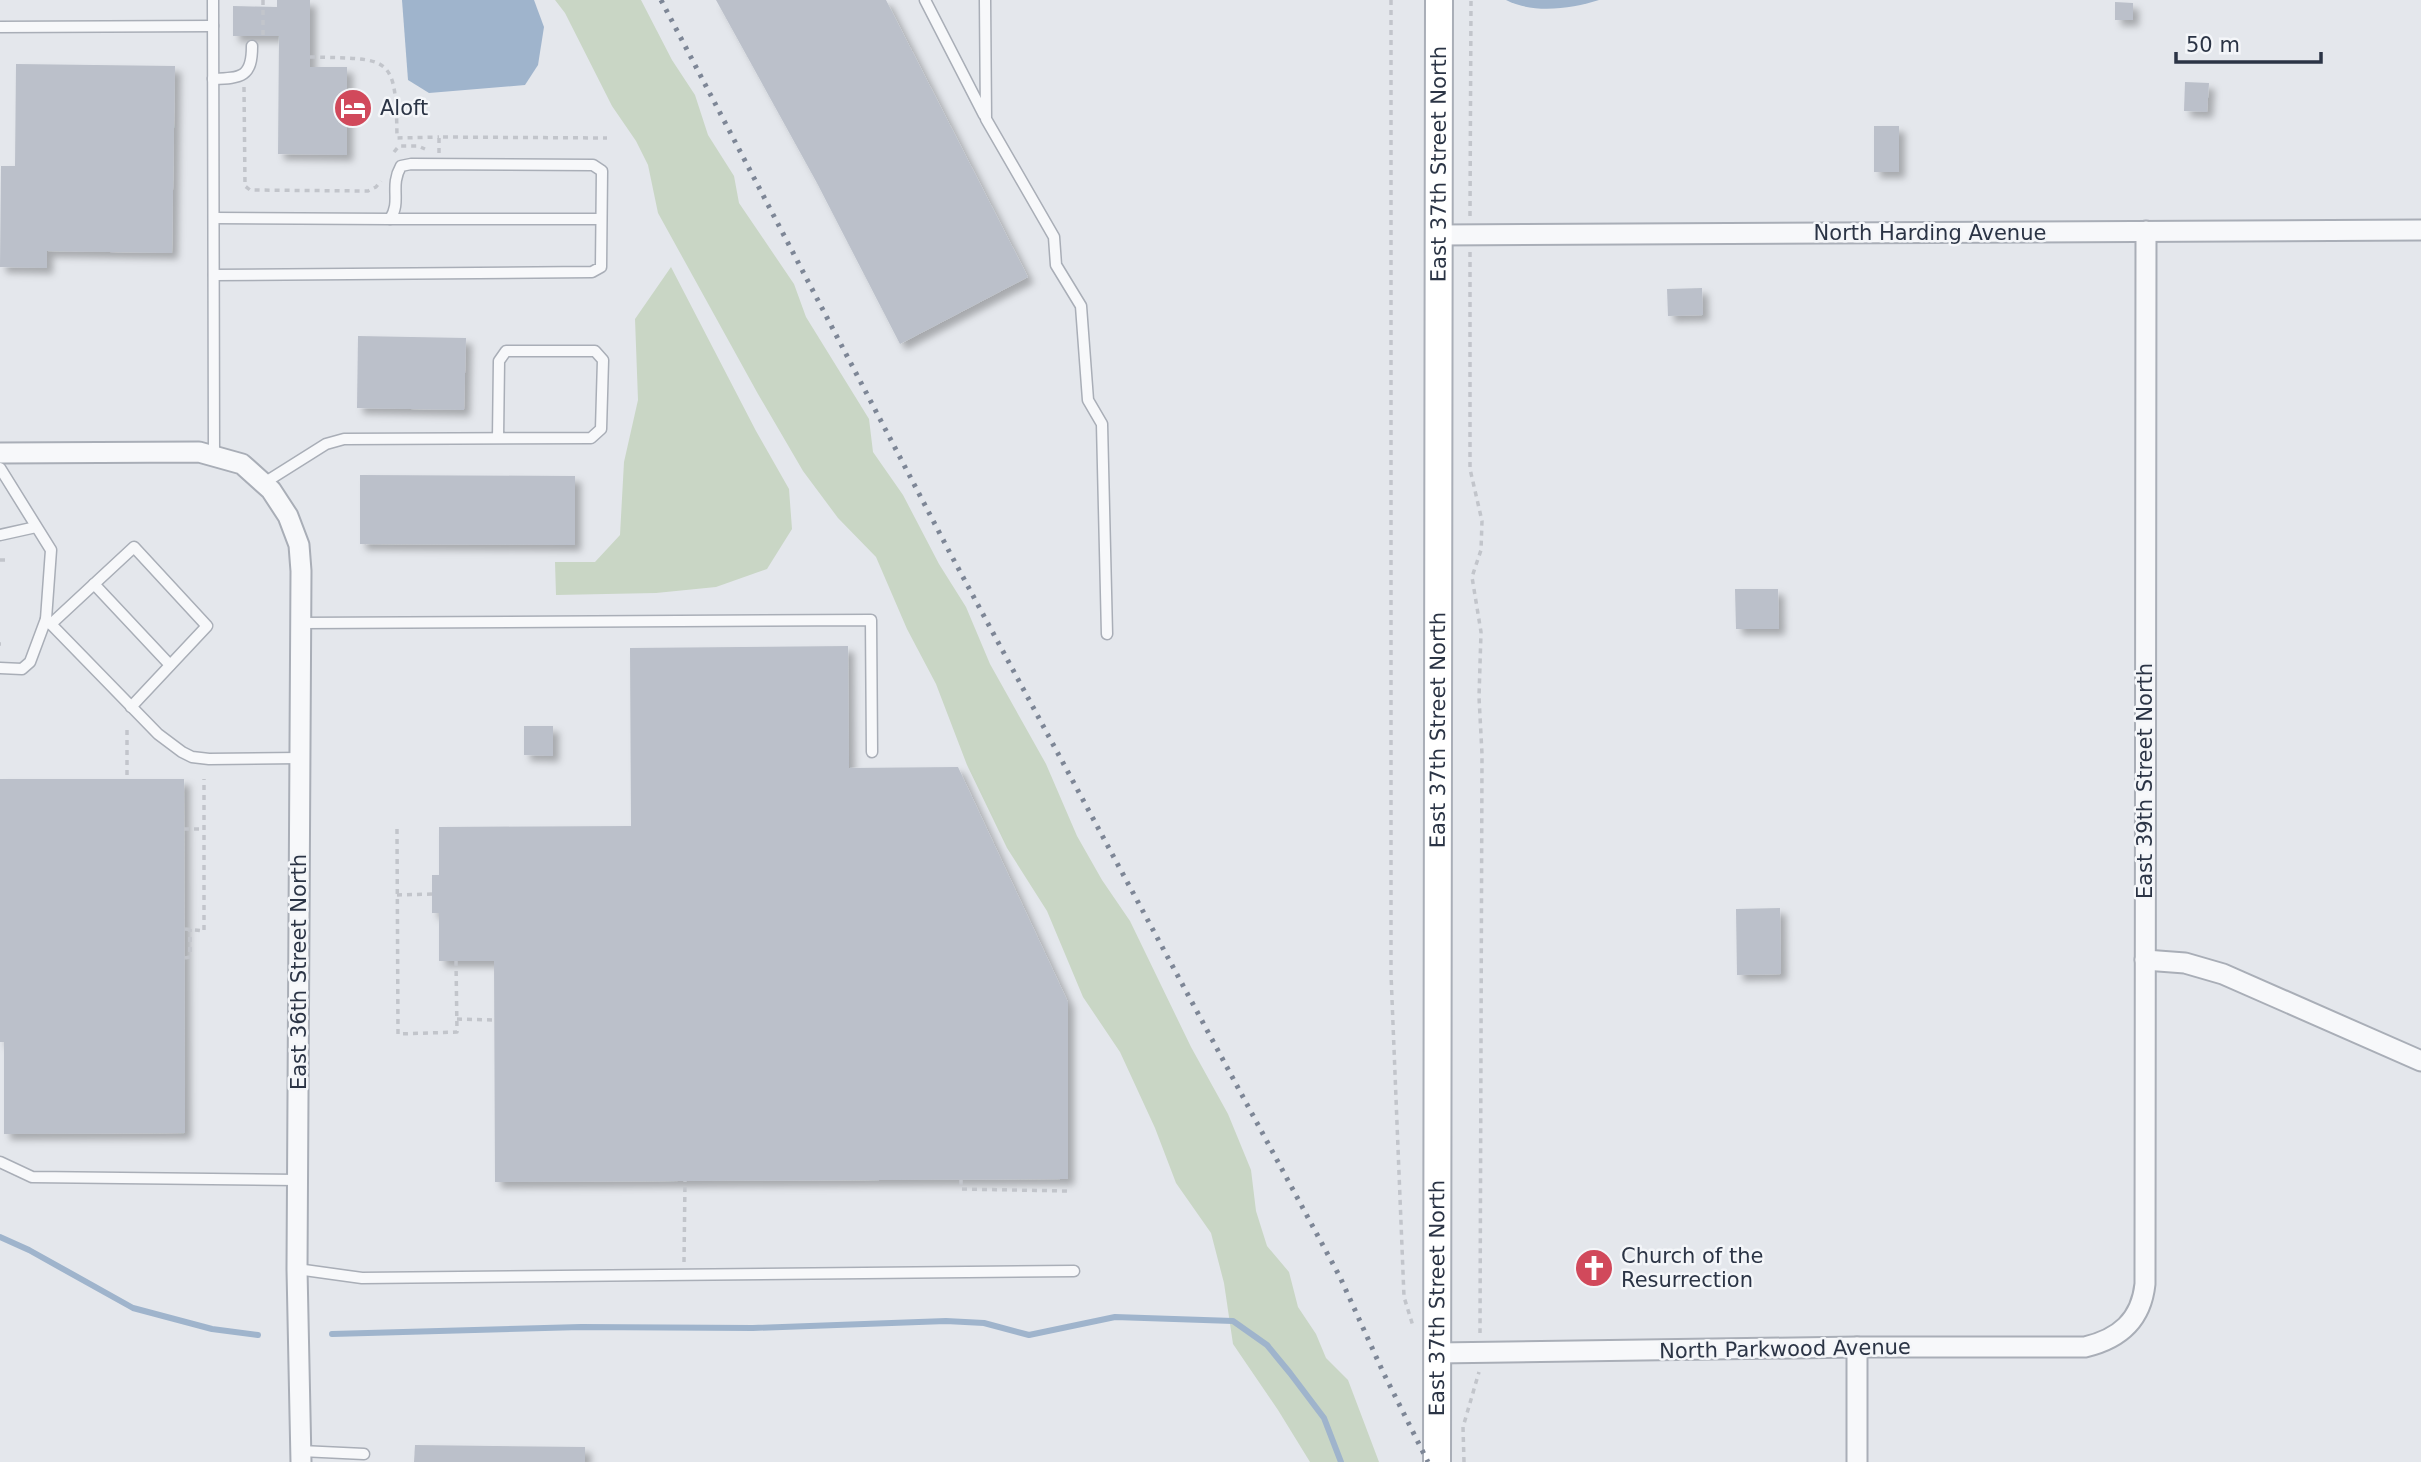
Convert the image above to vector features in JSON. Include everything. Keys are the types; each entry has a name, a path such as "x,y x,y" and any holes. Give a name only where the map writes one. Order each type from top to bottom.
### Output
{"main road":[{"name":"East 37th Street North","path":"1437,1462 1439,0"}],"street":[{"name":"North Harding Avenue","path":"1439,235 2421,230"},
{"name":"East 39th Street North","path":"2127,1326 2137,1312 2145,1284 2146,232"},
{"path":"0,453 199,452 242,464 267,487"},
{"name":"East 36th Street North","path":"267,487 288,516 299,545 301,571 297,1269 302,1456"},
{"path":"2145,960 2185,963 2223,974 2421,1061"},
{"name":"North Parkwood Avenue","path":"1437,1353 2085,1348 2105,1342 2127,1326"},
{"path":"1857,1348 1857,1462"}],"lane":[{"path":"213,0 214,456"},
{"path":"925,0 986,119 1054,237 1056,265 1081,306 1088,400 1102,424 1107,634"},
{"path":"985,0 986,119"},
{"path":"0,27 213,26"},
{"path":"214,79 237,78 247,71 252,63 252,46"},
{"path":"214,275 592,272 601,267 602,172 593,165 401,166 395,178 396,210 390,219"},
{"path":"214,218 601,219"},
{"path":"267,487 326,444 344,439 591,438 601,429 603,360 595,351 506,351 499,361 498,438"},
{"path":"0,468 51,550 49,622 30,662 22,669 0,668"},
{"path":"0,535 36,527"},
{"path":"49,622 134,547 207,626 131,707"},
{"path":"94,584 170,666"},
{"path":"301,623 871,620 872,752"},
{"path":"49,622 158,734 192,757 301,758"},
{"path":"0,1162 32,1177 297,1180"},
{"path":"297,1269 362,1278 1074,1271"},
{"path":"302,1456 364,1454"}],"path":[{"path":"263,0 263,41"},
{"path":"1391,0 1391,974 1404,1297 1416,1336"},
{"path":"1464,1462 1463,1427 1479,1370 1482,1272 1482,754 1479,697 1481,632 1472,577 1481,550 1482,521 1469,470 1471,0"},
{"path":"310,57 366,58 383,65 391,75 396,92 399,146"},
{"path":"244,87 245,186 250,190 368,191 382,180 383,172"},
{"path":"392,154 399,146 418,146 439,155 439,137"},
{"path":"397,138 607,138"},
{"path":"0,560 6,560"},
{"path":"127,730 127,779"},
{"path":"184,929 204,930 204,779"},
{"path":"184,829 204,829"},
{"path":"397,829 398,1034 457,1032 456,961"},
{"path":"397,895 432,894"},
{"path":"185,958 190,957 190,929"},
{"path":"457,1019 494,1020"},
{"path":"961,1180 961,1189 1067,1191"},
{"path":"684,1275 685,1181"}],"green space":[{"path":"555,0 641,0 672,60 695,95 708,135 734,176 739,203 794,284 806,317 869,419 873,452 903,495 939,564 966,607 990,664 1046,764 1077,836 1130,921 1191,1047 1228,1114 1251,1170 1256,1211 1267,1246 1289,1272 1298,1307 1316,1334 1326,1358 1348,1380 1379,1462 1310,1462 1233,1344 1224,1283 1211,1233 1176,1183 1155,1128 1120,1052 1083,997 1047,911 1007,848 967,765 936,684 907,629 876,557 838,518 803,471 758,394 658,213 648,165 636,141 612,106 565,13"},
{"path":"671,267 789,489 792,529 767,569 716,587 656,593 556,595 555,562 595,562 620,535 624,462 638,400 635,319"}],"water":[{"path":"402,0 534,0 544,27 538,65 525,85 429,93 408,80"},
{"path":"1506,0 1599,0 1576,6 1540,9"}],"building":[{"path":"277,0 310,0 310,67 347,67 347,155 278,154 279,36 233,36 233,6 277,7"},
{"path":"716,0 886,0 1028,277 900,344 817,183"},
{"path":"2115,2 2133,3 2133,20 2115,20"},
{"path":"16,64 175,66 172,253 47,251 47,268 0,267 1,166 15,166"},
{"path":"2185,82 2209,83 2207,112 2184,111"},
{"path":"1874,126 1899,126 1899,172 1874,172"},
{"path":"1702,288 1703,315 1668,316 1667,289"},
{"path":"358,336 466,338 464,410 357,408"},
{"path":"360,475 575,476 575,545 360,544"},
{"path":"1735,589 1778,589 1779,629 1736,629"},
{"path":"848,646 849,768 958,767 1068,1002 1068,1179 495,1182 494,961 439,961 439,913 432,913 432,875 439,875 439,827 631,826 630,648"},
{"path":"524,726 553,726 553,756 524,755"},
{"path":"0,779 184,779 185,1133 4,1134 4,1042 0,1042"},
{"path":"1780,908 1781,974 1737,975 1736,909"},
{"path":"415,1445 585,1447 585,1462 414,1462"}],"waterway":[{"path":"0,1237 29,1250 133,1308 212,1329 258,1335"},
{"path":"332,1334 581,1327 753,1328 946,1321 984,1323 1029,1335 1115,1317 1233,1321 1267,1345 1290,1373 1324,1418 1341,1462"}],"railway":[{"path":"661,0 950,553 1340,1277 1428,1462"}],"place":[{"name":"Aloft","path":"353,108"},
{"name":"Church of the Resurrection","path":"1594,1268"}]}
